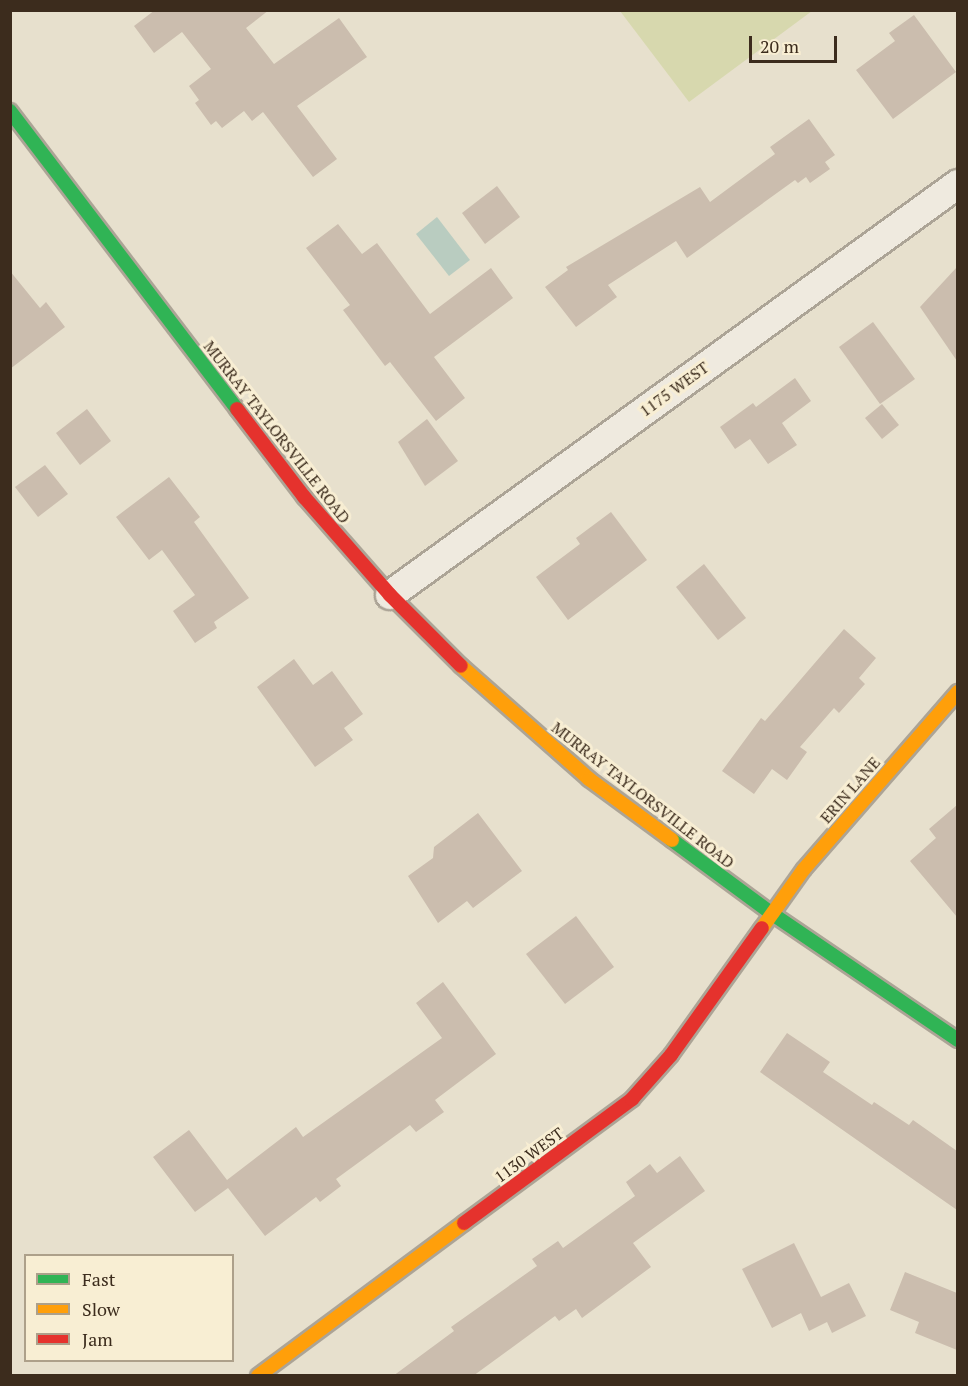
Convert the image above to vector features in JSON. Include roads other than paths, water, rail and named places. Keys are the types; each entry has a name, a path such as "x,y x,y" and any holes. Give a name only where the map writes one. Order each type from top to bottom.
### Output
{"street":[{"name":"MURRAY TAYLORSVILLE ROAD","path":"10,111 304,497 390,595 486,692 590,779 771,913 957,1040"},
{"name":"1175 WEST","path":"390,595 957,184"},
{"name":"ERIN LANE","path":"771,913 957,692"},
{"name":"1130 WEST","path":"258,1376 632,1098 671,1055 771,913"}]}
